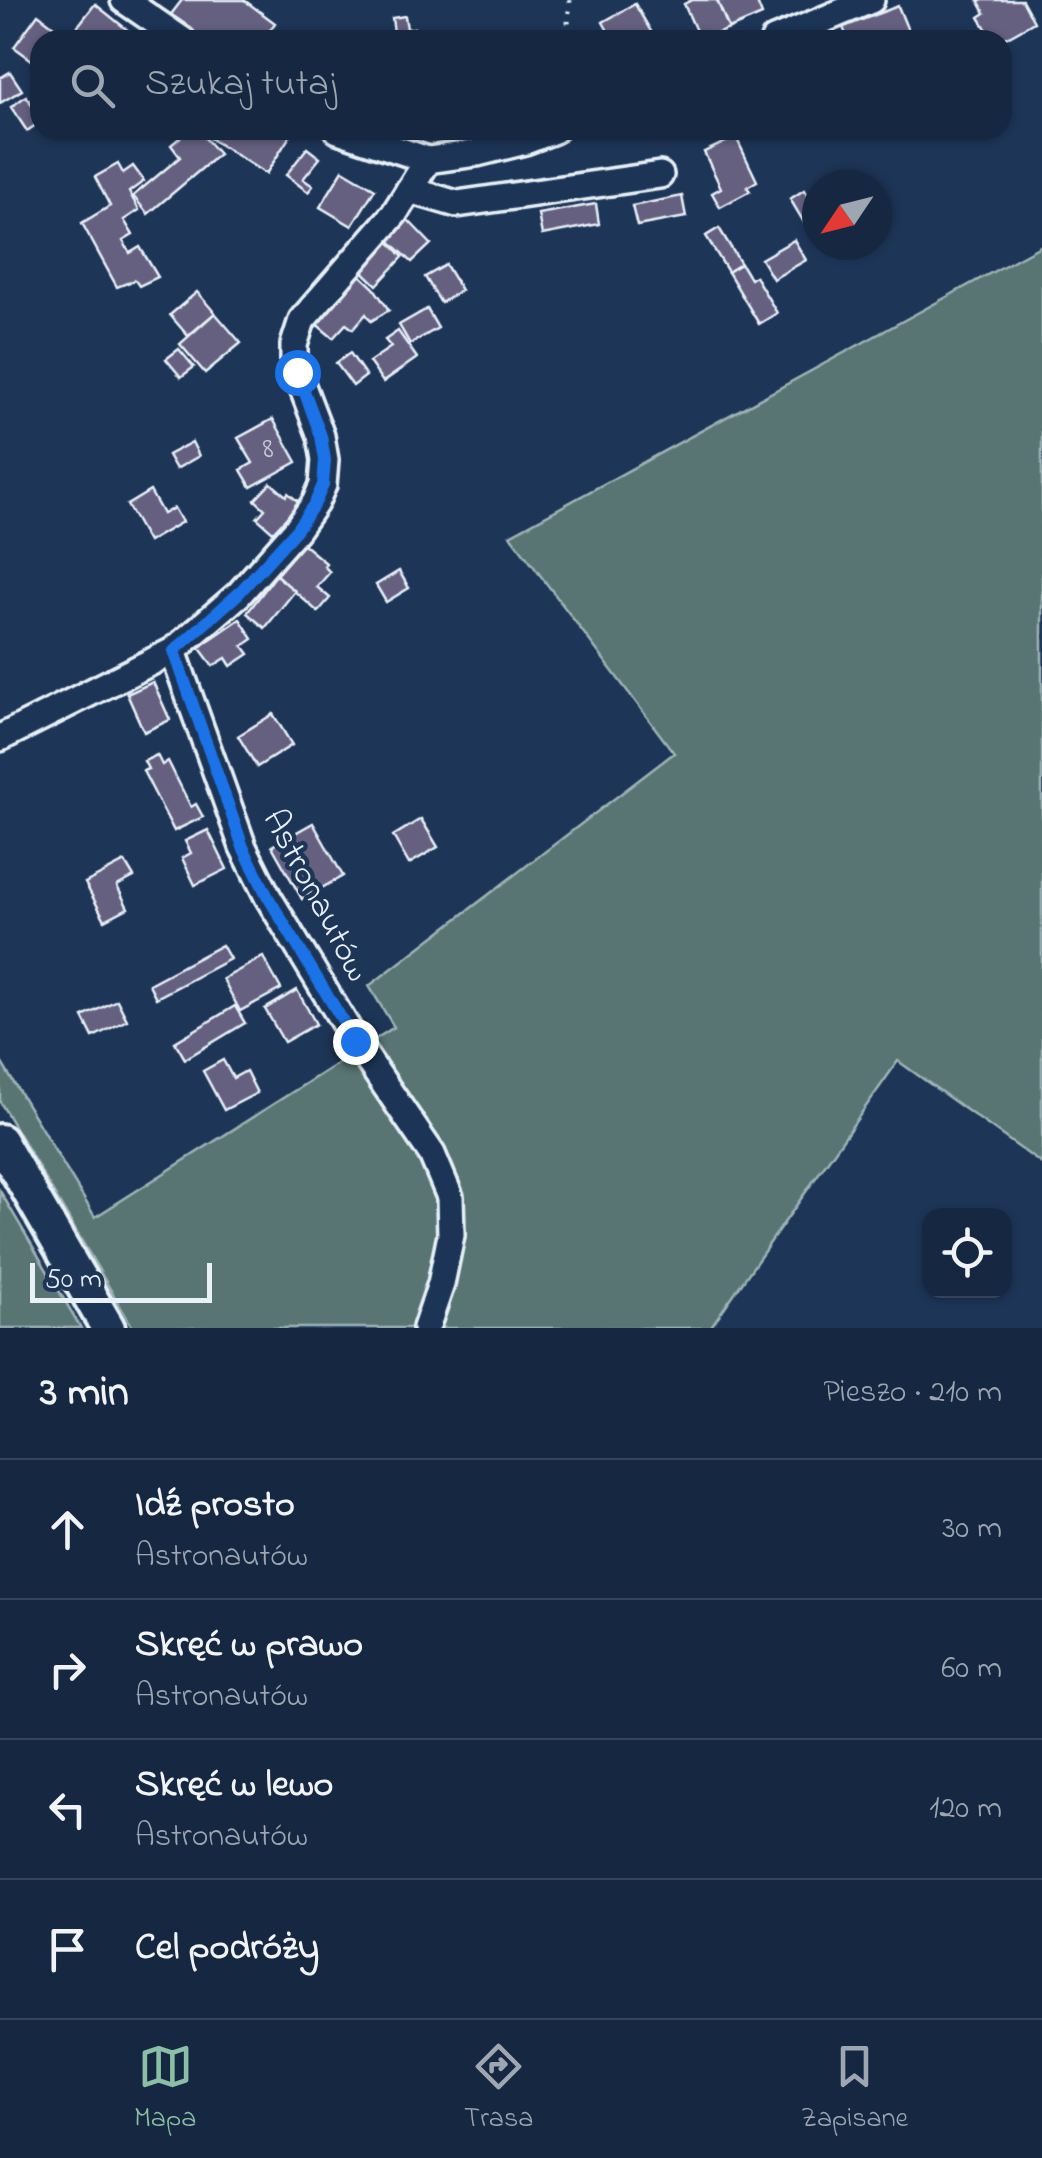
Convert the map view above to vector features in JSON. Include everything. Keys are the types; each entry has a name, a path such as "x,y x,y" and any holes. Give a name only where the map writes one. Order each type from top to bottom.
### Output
{"street":[{"path":"124,0 168,30"},
{"path":"798,30 871,0"},
{"path":"368,140 428,160 528,140"},
{"path":"0,738 174,651 238,594 296,530 323,485 325,460 321,436 297,372 297,333 302,320 394,214 428,160"},
{"path":"409,190 457,204 660,175"},
{"name":"Astronautów","path":"174,651 243,847 268,897 355,1041 432,1154 450,1197 452,1236 426,1328"},
{"path":"0,1142 108,1328"}],"path":[{"path":"569,30 570,0"}],"green space":[{"path":"1042,245 1042,1164 898,1061 710,1328 435,1328 460,1231 419,1122 371,1042 394,1027 369,986 674,753 510,535"},
{"path":"354,1053 414,1145 437,1197 442,1247 416,1328 133,1328 0,1102 0,1060 95,1217"},
{"path":"0,1191 81,1328 0,1328"}],"building":[{"path":"182,0 244,0 275,23 270,30 187,30 169,17"},
{"path":"692,0 717,0 729,29 696,30 684,4"},
{"path":"717,0 756,0 762,15 729,29"},
{"path":"978,0 1022,0 1034,22 1012,34 1012,30 987,30 979,17 985,13"},
{"path":"95,4 128,30 75,30"},
{"path":"635,4 650,30 607,30 603,22"},
{"path":"898,6 908,30 844,30 843,27"},
{"path":"38,14 59,30 30,30 30,59 14,47"},
{"path":"405,16 407,29 414,30 394,30 392,18"},
{"path":"10,72 22,90 0,103 0,78"},
{"path":"26,96 30,102 30,129 27,131 11,107"},
{"path":"177,140 207,140 219,154 148,214 133,196 180,157 171,145"},
{"path":"213,140 287,140 266,174"},
{"path":"737,140 757,181 747,187 750,191 720,207 712,193 721,188 704,152"},
{"path":"307,148 320,158 303,179 313,186 308,192 286,175"},
{"path":"118,164 123,173 133,166 144,181 129,192 139,210 124,220 133,235 123,241 130,253 140,247 158,277 139,286 135,280 117,287 82,223 110,206 95,177"},
{"path":"343,170 375,189 352,226 320,207"},
{"path":"802,191 802,219 790,199"},
{"path":"682,196 686,217 637,226 632,206"},
{"path":"596,204 599,224 542,235 538,214"},
{"path":"406,218 431,244 412,262 386,238"},
{"path":"719,228 741,264 728,272 706,236"},
{"path":"386,238 403,257 377,285 358,267"},
{"path":"794,240 802,260 806,260 773,279 761,259"},
{"path":"741,264 750,279 755,276 777,313 759,324 728,272"},
{"path":"446,265 461,290 441,303 425,277"},
{"path":"357,272 389,310 371,321 366,314 353,329 346,324 333,338 314,322"},
{"path":"197,292 215,313 188,336 170,315"},
{"path":"427,309 438,328 410,344 399,325"},
{"path":"215,313 241,343 205,373 180,344"},
{"path":"398,331 417,358 383,382 369,362 391,347 385,340"},
{"path":"179,349 194,367 181,377 166,359"},
{"path":"350,353 366,376 353,386 336,363"},
{"path":"273,419 297,462 251,487 241,470 253,463 238,438"},
{"path":"192,442 199,456 176,469 168,455"},
{"path":"271,483 300,503 273,532 257,518 265,509 255,500"},
{"path":"150,491 163,514 174,508 182,522 148,542 127,505"},
{"path":"303,544 326,563 324,566 330,572 317,587 330,598 318,612 276,575"},
{"path":"399,571 409,588 386,602 376,585"},
{"path":"276,575 295,591 265,628 247,613"},
{"path":"240,619 253,639 243,646 249,654 231,666 226,658 213,666 199,647"},
{"path":"153,682 170,720 144,732 127,694"},
{"path":"273,714 292,745 257,767 238,736"},
{"path":"157,755 162,765 168,761 191,807 196,804 203,817 174,831 143,771 148,769 144,761"},
{"path":"421,819 438,847 409,864 393,836"},
{"path":"313,823 343,876 302,899 272,846"},
{"path":"208,830 227,869 195,885 182,858 191,853 185,841"},
{"path":"125,862 134,877 117,886 128,908 105,920 85,883"},
{"path":"222,945 230,959 156,998 149,984"},
{"path":"263,957 281,989 240,1011 223,979"},
{"path":"297,990 316,1024 284,1042 265,1009"},
{"path":"117,1000 127,1020 93,1037 83,1017"},
{"path":"235,1006 245,1023 185,1059 175,1042"},
{"path":"223,1060 233,1078 246,1071 257,1093 224,1110 203,1071"}],"route":[{"path":"297,372 321,436 325,460 323,485 296,530 238,594 174,651 243,847 268,897 355,1041"}]}
